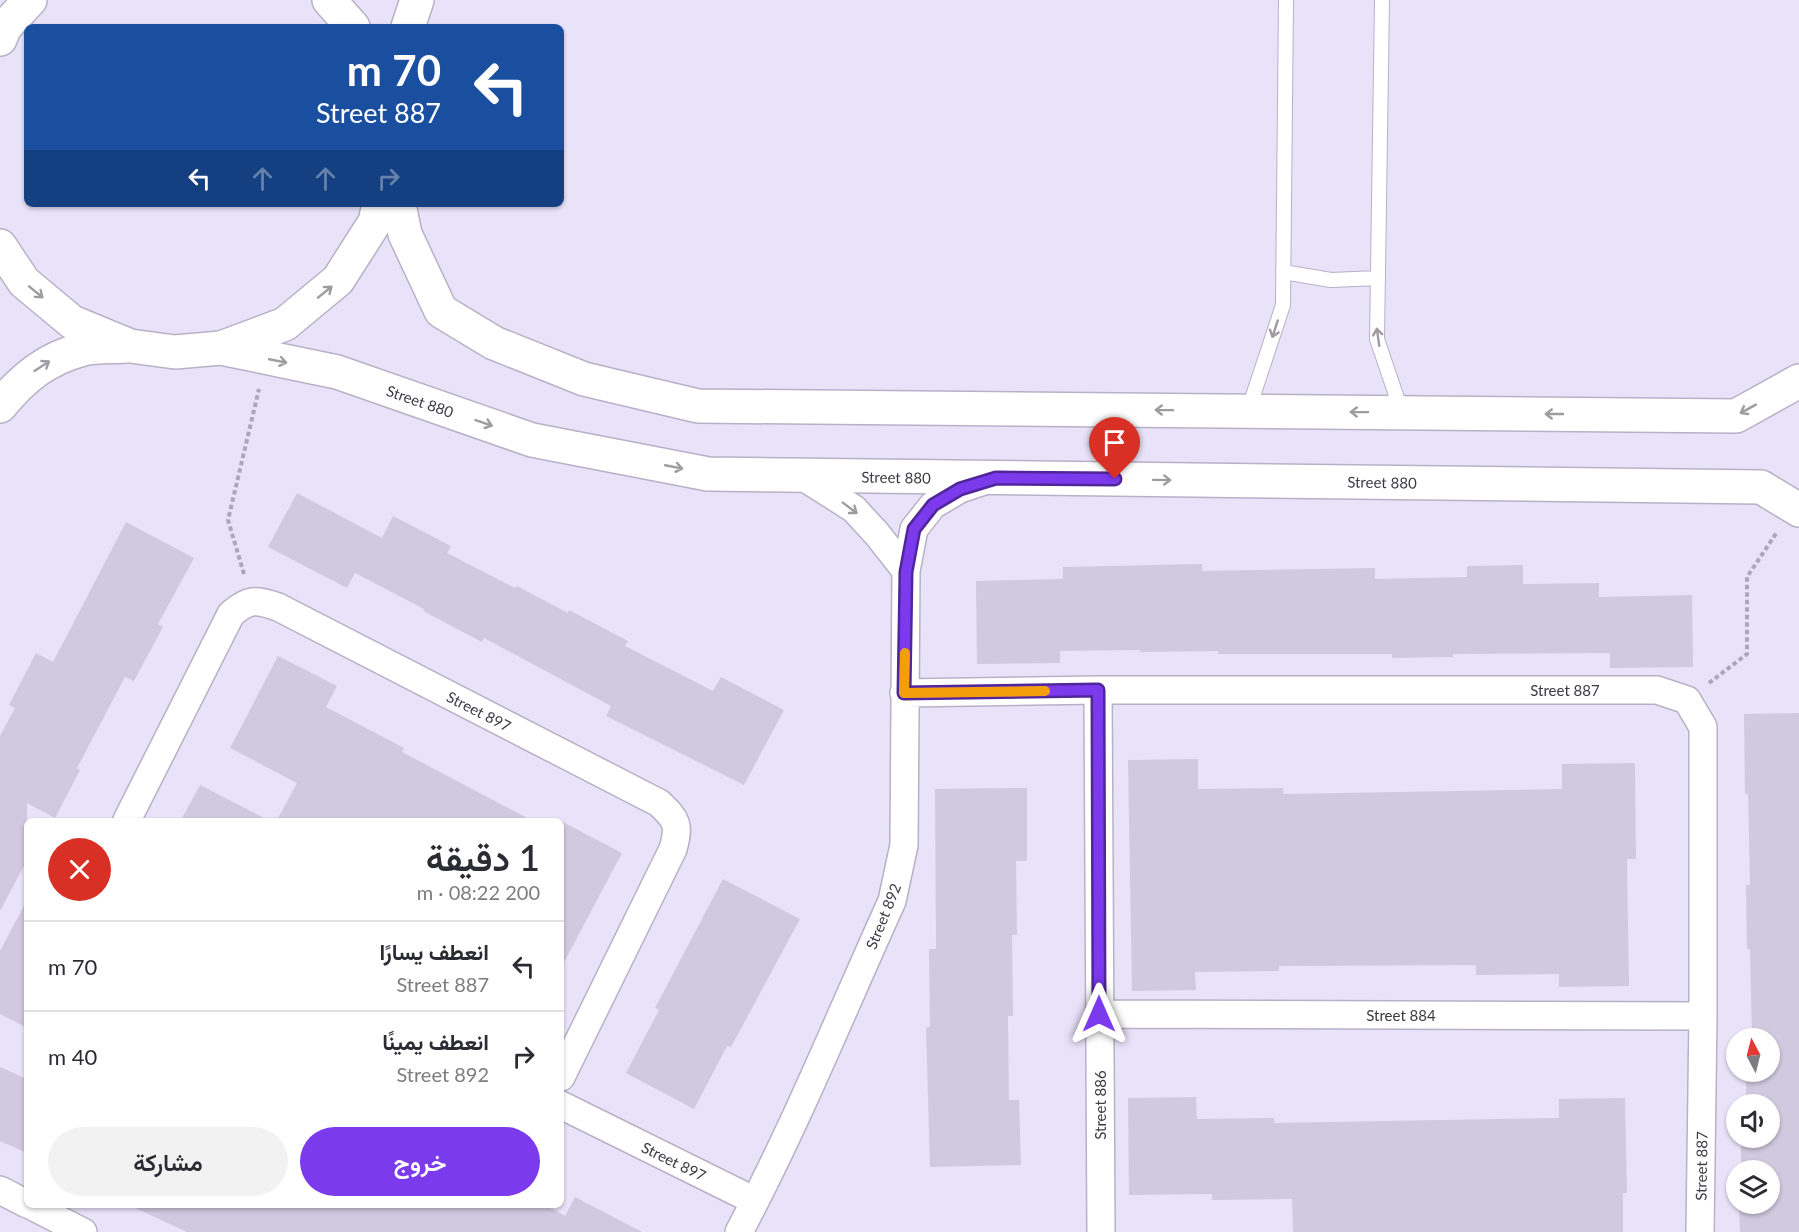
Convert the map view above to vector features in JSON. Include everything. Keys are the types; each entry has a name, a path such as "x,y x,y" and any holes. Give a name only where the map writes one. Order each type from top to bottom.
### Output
{"street":[{"path":"0,39 5,27 30,0"},
{"path":"329,0 350,24"},
{"path":"409,24 417,0"},
{"path":"0,406 17,386 45,363 85,349 130,346 175,352 220,348 285,324 338,280 375,222 378,207"},
{"path":"400,207 405,234 441,311 494,343 584,379 698,406 1736,416 1799,381"},
{"path":"0,246 24,282 72,322 130,346"},
{"name":"Street 880","path":"220,348 337,372 532,440 708,474 1761,487 1796,508"},
{"path":"802,476 854,509 877,534 906,572"},
{"name":"Street 892","path":"739,1232 892,900 904,845 906,572 914,529 933,505 960,489 996,478"},
{"path":"128,818 231,614 252,601"},
{"name":"Street 897","path":"252,601 278,607 659,803 677,823 678,835 674,849 564,1071"},
{"name":"Street 887","path":"904,693 1098,690 1657,690 1687,700 1703,727 1700,1232"},
{"name":"Street 886","path":"1098,690 1101,1232"},
{"name":"Street 884","path":"1099,1014 1703,1016"},
{"name":"Street 897","path":"564,1106 755,1201"},
{"path":"0,1190 24,1202"},
{"path":"36,1208 83,1232"}],"lane":[{"path":"1248,411 1283,305 1286,0"},
{"path":"1382,0 1377,339 1402,413"},
{"path":"1284,272 1331,280 1378,278"}],"path":[{"path":"252,601 228,520 266,359"},
{"path":"1687,700 1746,654 1747,578 1796,508"}],"building":[{"path":"297,493 382,538 393,516 451,546 447,553 568,613 569,610 628,641 625,646 713,691 721,677 784,710 744,785 606,716 611,706 484,638 482,642 355,573 347,588 268,547"},
{"path":"126,522 194,558 158,624 163,627 134,681 125,677 77,768 80,770 55,818 27,803 27,818 24,818 24,866 0,911 0,736 15,708 9,705 36,653 53,662"},
{"path":"1202,564 1202,571 1375,568 1375,579 1467,577 1467,566 1523,565 1523,584 1599,583 1599,597 1692,595 1693,667 1610,668 1610,653 1453,654 1453,657 1392,658 1392,654 1218,654 1218,651 1140,652 1140,650 1060,651 1060,663 977,664 976,581 1063,579 1063,567"},
{"path":"278,656 337,686 326,707 404,748 402,752 527,818 278,818 297,783 230,748"},
{"path":"1799,713 1799,1232 1740,1232 1739,1214 1780,1214 1780,1160 1741,1160 1741,1148 1780,1148 1780,1094 1746,1094 1746,1082 1780,1082 1780,1028 1752,1028 1750,949 1747,949 1746,885 1750,885 1748,794 1745,794 1744,714"},
{"path":"1198,759 1198,789 1283,788 1283,794 1562,789 1562,764 1635,763 1636,859 1627,859 1629,986 1559,987 1559,974 1476,975 1476,965 1279,966 1279,971 1195,972 1196,990 1132,991 1128,760"},
{"path":"200,785 264,818 182,818"},
{"path":"1027,788 1027,861 1016,861 1017,935 1012,935 1013,1016 1008,1016 1009,1100 1019,1100 1021,1165 930,1167 926,1028 930,1027 929,949 936,949 935,789"},
{"path":"564,823 622,853 564,962"},
{"path":"723,879 800,919 731,1047 727,1046 694,1109 626,1073 659,1010 655,1008"},
{"path":"24,906 24,1026 0,1014 0,951"},
{"path":"0,1067 24,1078 24,1152 0,1141"},
{"path":"1196,1097 1197,1119 1274,1118 1274,1123 1559,1118 1559,1099 1625,1098 1627,1193 1623,1193 1623,1232 1293,1232 1292,1199 1212,1200 1212,1194 1129,1195 1128,1098"},
{"path":"575,1197 642,1232 187,1232 136,1208 550,1208 565,1216"}],"slow traffic":[{"path":"905,653 904,693 1045,691"}],"route":[{"path":"1099,1014 1098,690 904,693 906,572 914,529 933,505 960,489 996,478 1115,479"}]}
